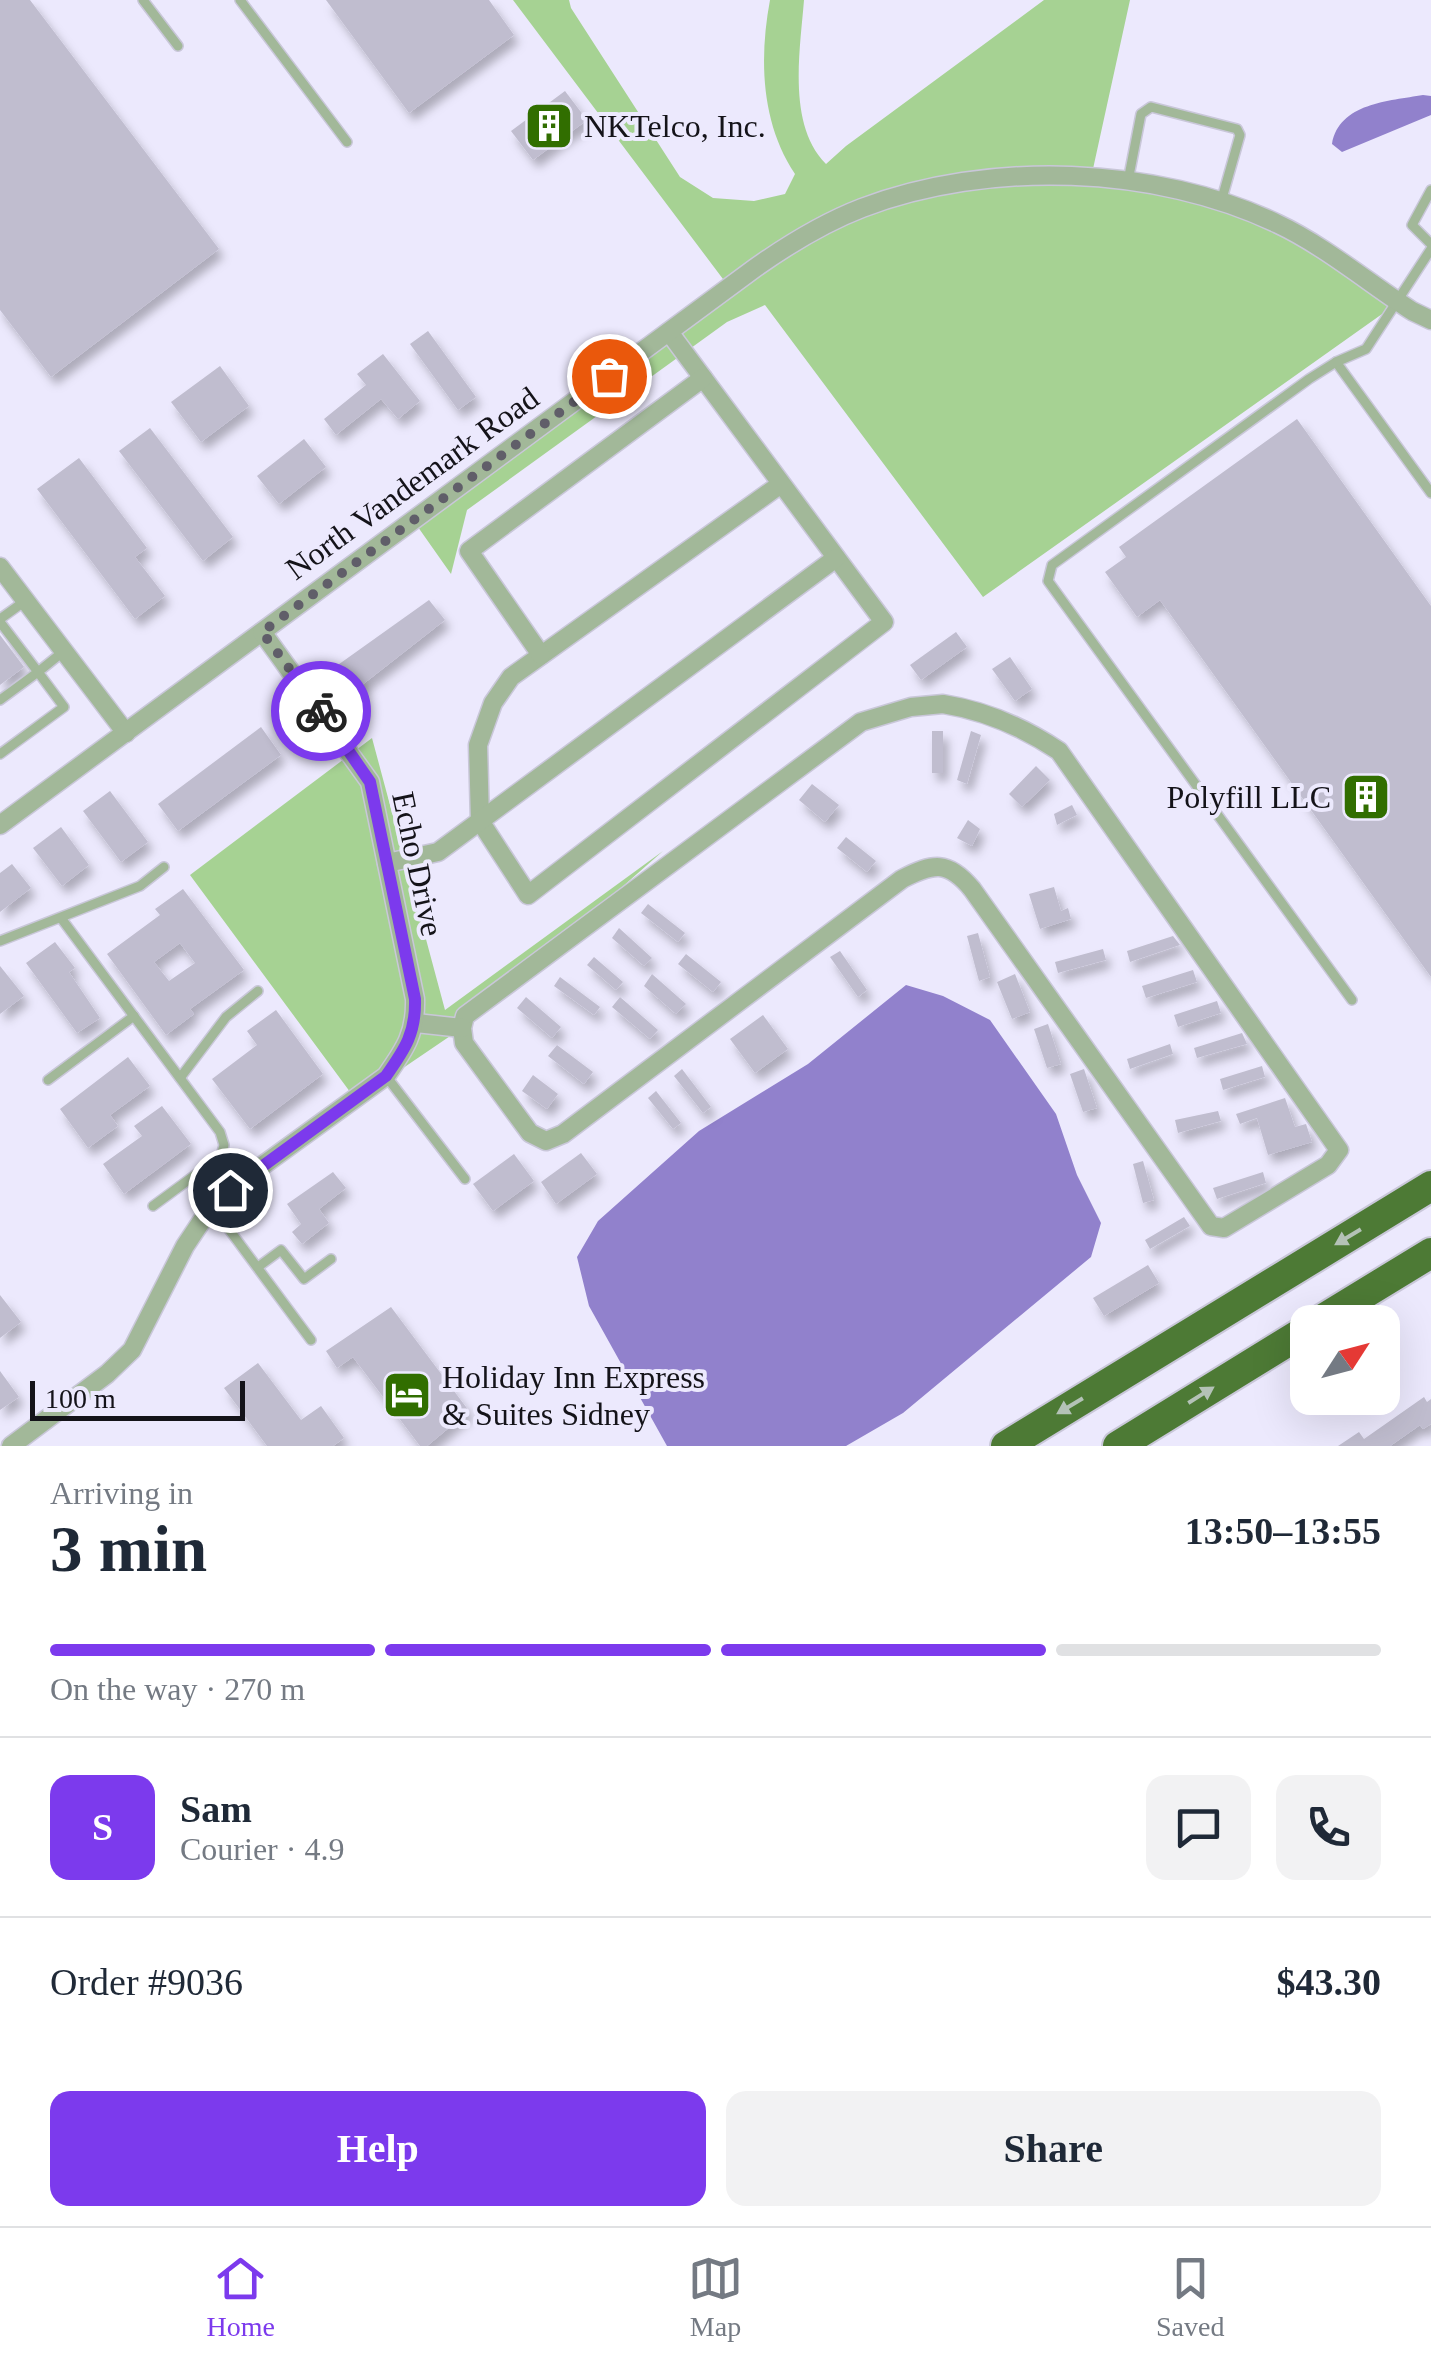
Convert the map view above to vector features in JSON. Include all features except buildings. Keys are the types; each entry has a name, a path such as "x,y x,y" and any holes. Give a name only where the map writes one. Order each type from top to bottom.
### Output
{"highway":[{"path":"1006,1446 1431,1186"},
{"path":"1345,1305 1431,1252"},
{"path":"1118,1446 1290,1340"}],"street":[{"name":"North Vandemark Road","path":"1,823 801,236 860,208 908,193 992,177 1128,181 1221,202 1282,226 1431,320"},
{"path":"669,332 884,622 528,895 480,821 478,745 492,703 511,676 781,484"},
{"path":"541,654 468,551 703,378"},
{"path":"387,864 438,852 836,558"},
{"path":"0,567 126,733"},
{"name":"Echo Drive","path":"262,632 370,782 415,999 416,1023"},
{"path":"944,704 973,709 1018,726 1059,751 1339,1150 1328,1165 1224,1228 1211,1226 972,890 960,875 942,866 924,868 902,879 563,1134 546,1142 530,1133 464,1043 462,1028 465,1016 476,1006 861,722 911,707 944,704"},
{"path":"10,1446 107,1374 132,1350 185,1246 207,1213 230,1190 386,1076 404,1051 416,1023 462,1028"}],"lane":[{"path":"143,0 178,46"},
{"path":"240,0 347,142"},
{"path":"1128,181 1141,114 1151,107 1237,129 1240,135 1221,202"},
{"path":"1352,1000 1048,581 1052,565 1336,362 1366,348 1399,302 1431,246 1412,225 1431,190"},
{"path":"1336,362 1431,494"},
{"path":"0,754 64,707 0,620 26,600"},
{"path":"0,700 64,651"},
{"path":"0,941 140,886 164,867"},
{"path":"60,918 220,1132 224,1145 221,1156 152,1206"},
{"path":"180,1078 226,1017 258,991"},
{"path":"48,1080 134,1016"},
{"path":"386,1076 464,1179"},
{"path":"207,1213 226,1224 311,1340"},
{"path":"258,1267 281,1250 304,1279 331,1259"}],"green space":[{"path":"513,0 569,0 680,177 713,198 754,201 785,194 795,174 769,112 764,45 770,0 804,0 799,64 801,108 814,148 826,164 1044,0 1130,0 1091,178 1239,206 1399,302 983,597 765,305 727,322 467,510 451,574 413,520 729,287"},
{"path":"372,738 445,1010 663,851 462,1028 356,1100 190,875"}],"shaded area":[{"path":"1431,96 1431,115 1342,152 1332,144 1344,120 1355,112 1381,102"},
{"path":"906,985 943,996 990,1020 1056,1114 1077,1175 1101,1223 1091,1257 903,1413 846,1446 667,1446 589,1306 577,1257 598,1221 699,1131 808,1064"}],"way so far":[{"path":"321,711 262,632 609,376"}],"place":[{"name":"NKTelco, Inc.","path":"549,126"},
{"name":"Polyfill LLC","path":"1366,797"},
{"name":"Holiday Inn Express & Suites Sidney","path":"407,1395"}],"route":[{"path":"230,1190 386,1076 404,1051 416,1023 415,999 370,782 321,711"}]}
